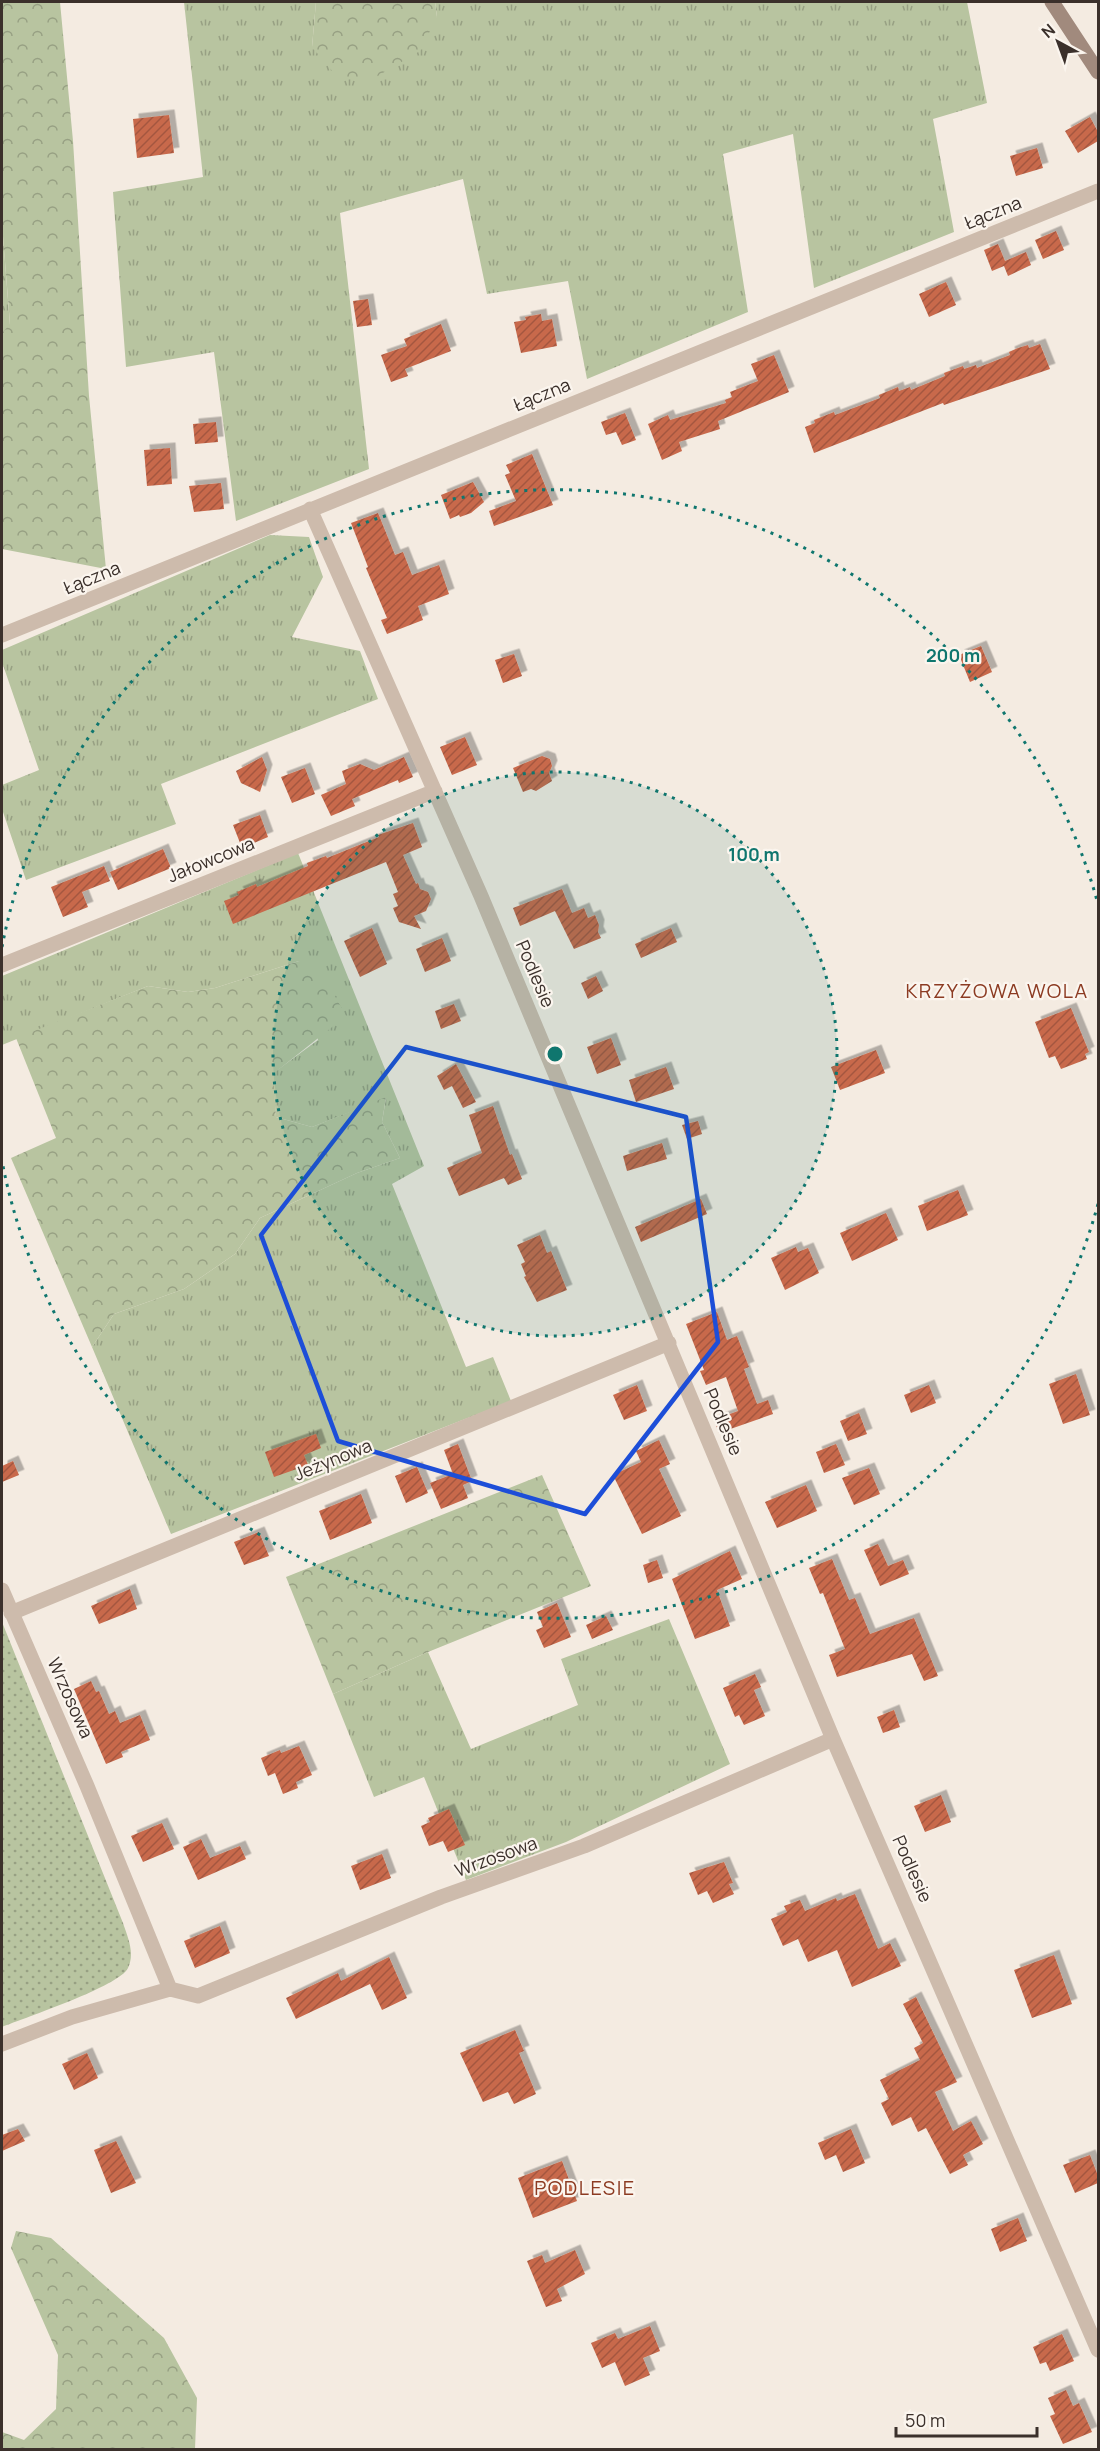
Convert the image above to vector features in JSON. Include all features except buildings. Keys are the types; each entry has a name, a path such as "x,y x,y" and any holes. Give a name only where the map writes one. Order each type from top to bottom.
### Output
{"street":[{"path":"1052,2 1098,72"},
{"name":"Łączna","path":"2,635 1098,191"},
{"name":"Podlesie","path":"310,509 435,791 669,1343 833,1739 1098,2350"},
{"name":"Jałowcowa","path":"2,965 435,791"},
{"name":"Jeżynowa","path":"11,1613 669,1343"},
{"name":"Wrzosowa","path":"2,1590 87,1786 170,1989"},
{"name":"Wrzosowa","path":"2,2044 72,2017 170,1989 198,1996 441,1897 584,1846 833,1739"}],"highlighted area":[{"path":"406,1047 686,1117 718,1342 585,1514 338,1441 261,1235"}],"green space":[{"path":"2,2 60,2 73,141 89,396 106,569 2,549 2,333 10,324 2,224"},
{"path":"184,2 316,2 312,47 437,17 435,2 967,2 987,103 933,119 954,232 814,288 793,134 723,154 748,312 587,379 568,281 487,294 463,179 340,213 369,469 236,521 214,352 126,367 113,192 203,177"},
{"path":"316,2 435,2 437,17 420,51 376,77 339,79 312,47"},
{"path":"2,224 10,325 2,333"},
{"path":"270,535 309,537 323,577 292,637 360,651 378,699 161,784 176,824 26,880 2,809 2,785 39,770 2,662 2,650"},
{"path":"298,853 424,1166 392,1184 466,1367 493,1357 511,1401 171,1534 92,1347 114,1314 184,1289 235,1254 260,1218 357,1173 400,1158 382,1122 386,1098 312,1127 276,1117 272,1074 318,1040 299,961 215,988 188,992 148,986 2,1045 2,976"},
{"path":"299,961 321,971 346,1016 273,1074 276,1117 312,1127 386,1097 382,1122 400,1158 357,1173 260,1218 235,1254 184,1289 114,1314 92,1347 11,1158 56,1138 16,1038 148,986 188,992 215,988"},
{"path":"542,1475 591,1586 428,1652 333,1694 286,1577"},
{"path":"669,1619 730,1764 566,1842 466,1880 424,1777 374,1797 333,1694 428,1652 471,1749 578,1705 561,1659"},
{"path":"2,1622 123,1923 131,1957 128,1968 108,1984 2,2027"},
{"path":"16,2231 51,2238 164,2338 197,2398 195,2449 2,2449 2,2432 24,2440 56,2409 58,2355 11,2248"}],"district":[{"name":"KRZYŻOWA WOLA","path":"997,991"},
{"name":"PODLESIE","path":"585,2188"}]}
